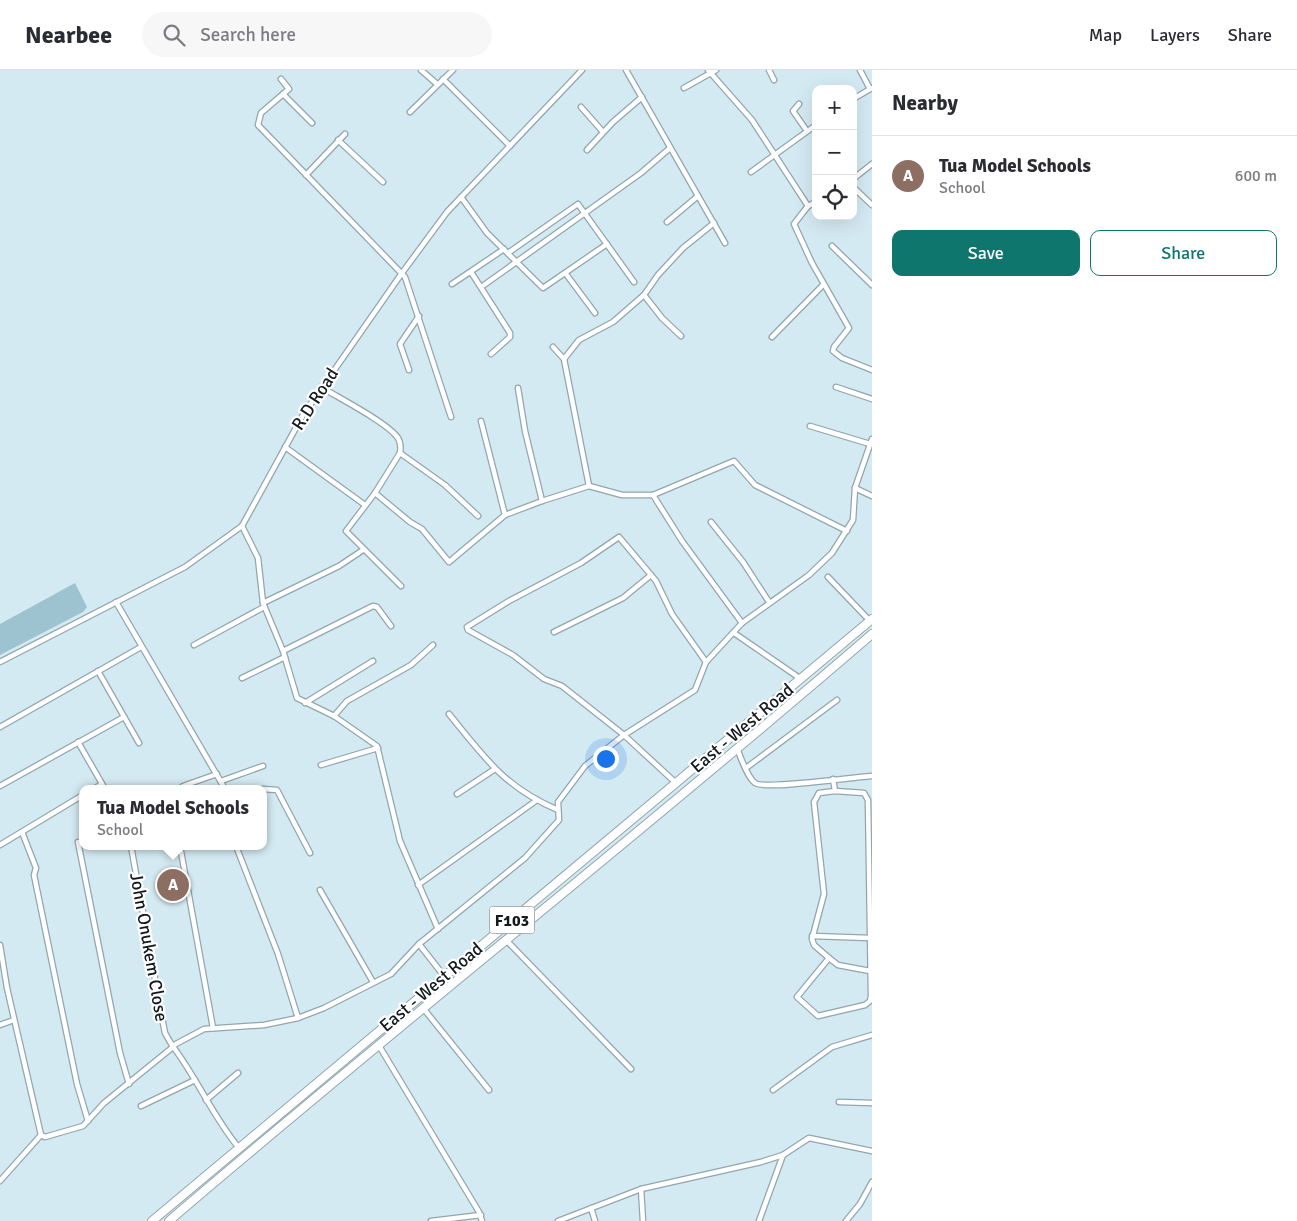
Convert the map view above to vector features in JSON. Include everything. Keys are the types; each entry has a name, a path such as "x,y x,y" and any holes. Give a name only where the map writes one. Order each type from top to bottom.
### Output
{"main road":[{"name":"East - West Road","path":"152,1221 871,620"},
{"name":"East - West Road","path":"173,1220 378,1044 506,940 872,634"},
{"path":"601,844 609,853"}],"street":[{"path":"421,70 437,84"},
{"path":"410,112 453,70"},
{"name":"R.D Road","path":"0,662 185,567 242,526 285,447 321,387 402,273 461,196 582,70"},
{"path":"626,70 725,243"},
{"path":"684,88 709,72 716,70"},
{"path":"769,70 774,80"},
{"path":"857,98 871,89 860,70"},
{"path":"709,72 752,120 808,206"},
{"path":"281,79 289,89 261,113 258,125 402,273 419,316 452,417"},
{"path":"443,79 510,146"},
{"path":"283,94 312,124"},
{"path":"587,150 603,132 642,97"},
{"path":"799,104 793,110 807,131"},
{"path":"581,107 603,132"},
{"path":"751,172 812,128"},
{"path":"306,175 338,140 346,134"},
{"path":"338,140 383,182"},
{"path":"484,285 641,173 670,148"},
{"path":"857,176 872,164"},
{"path":"857,191 872,205"},
{"path":"461,196 487,233 543,288 607,244"},
{"path":"667,222 698,196"},
{"path":"508,254 577,204 634,282"},
{"path":"812,204 808,206 794,224 823,285 849,328 834,346 833,351 842,358 872,370"},
{"path":"564,359 579,340 613,322 644,295 658,275 683,248 714,223"},
{"path":"832,246 872,286"},
{"path":"452,284 504,250"},
{"path":"472,272 510,332 510,337 491,354"},
{"path":"566,274 595,313"},
{"path":"772,337 823,285"},
{"path":"644,295 662,318 681,336"},
{"path":"409,370 400,344 419,316"},
{"path":"552,347 564,359 590,486"},
{"path":"321,387 387,428 399,440 401,446 400,453 375,493 346,531 401,586"},
{"path":"836,387 872,399"},
{"path":"518,388 525,431 542,501"},
{"path":"481,421 505,515"},
{"path":"41,1135 45,1137 83,1126 104,1103 173,1047 194,1033 213,1028 264,1025 298,1018 340,1001 394,972 419,944 525,858 558,820 558,802 582,769 624,735 695,690 706,662 742,623 820,566 847,531 854,516 855,488 871,442 810,426"},
{"path":"285,447 365,505"},
{"path":"400,453 445,484 478,516"},
{"path":"375,493 410,522 422,529 448,562 505,515 542,501 590,486 622,495 653,495 735,462 755,486 847,531"},
{"path":"855,488 872,496"},
{"path":"653,495 682,541 742,623"},
{"path":"711,522 743,562 769,602"},
{"path":"242,526 260,564 264,605 285,656 295,694 299,701 334,716 374,742 378,748 396,828 418,885 438,929"},
{"path":"676,783 624,735 562,686 544,679 513,654 468,630 467,627 509,601 581,563 619,537 663,591 672,614 706,662"},
{"path":"194,645 338,566 363,550"},
{"path":"554,632 623,598 651,575"},
{"path":"828,577 871,620"},
{"path":"116,602 223,785"},
{"path":"283,651 375,606 391,626"},
{"path":"734,633 801,679"},
{"path":"334,716 348,701 411,665 433,645"},
{"path":"0,727 141,647"},
{"path":"242,678 285,656"},
{"path":"305,703 373,661"},
{"path":"98,672 139,743"},
{"path":"746,768 837,700"},
{"path":"449,714 495,769 516,787 558,810"},
{"path":"0,786 124,717"},
{"path":"78,742 102,784"},
{"path":"736,747 753,780 758,784 781,785 872,776"},
{"path":"321,766 378,748"},
{"path":"221,781 263,766"},
{"path":"457,794 495,769"},
{"path":"186,785 216,774"},
{"path":"833,779 835,791"},
{"path":"267,789 277,790 310,853"},
{"path":"829,958 797,997 818,1016 866,1005 870,1001 870,971 870,938 868,800 864,793 859,792 835,791 819,793 814,802 824,894 812,936 814,945 838,965 870,971"},
{"path":"0,845 79,797"},
{"path":"418,885 537,800"},
{"path":"22,832 36,868 34,876 76,1084 88,1121"},
{"path":"78,842 79,847"},
{"path":"80,850 120,1053 129,1084"},
{"name":"John Onukem Close","path":"132,850 165,1033 206,1100 239,1148"},
{"path":"181,850 213,1028"},
{"path":"238,850 278,954 298,1018"},
{"path":"320,890 373,982"},
{"path":"812,936 870,938"},
{"path":"506,940 631,1069"},
{"path":"419,944 444,976"},
{"path":"0,945 14,1020 41,1135"},
{"path":"423,1008 489,1090"},
{"path":"0,1025 14,1020"},
{"path":"774,1090 832,1047 872,1035"},
{"path":"378,1044 482,1218 431,1221"},
{"path":"206,1100 238,1073"},
{"path":"140,1106 195,1080"},
{"path":"839,1102 872,1103"},
{"path":"0,1181 41,1135"},
{"path":"558,1221 641,1189 761,1162 783,1155 809,1138 872,1151"},
{"path":"758,1221 783,1155"},
{"path":"846,1221 860,1204 872,1184"},
{"path":"641,1189 643,1221"},
{"path":"591,1208 595,1221"}],"shaded area":[{"path":"75,583 87,607 83,612 0,655 0,624"}],"place":[{"name":"Tua Model Schools","path":"173,885"}]}
